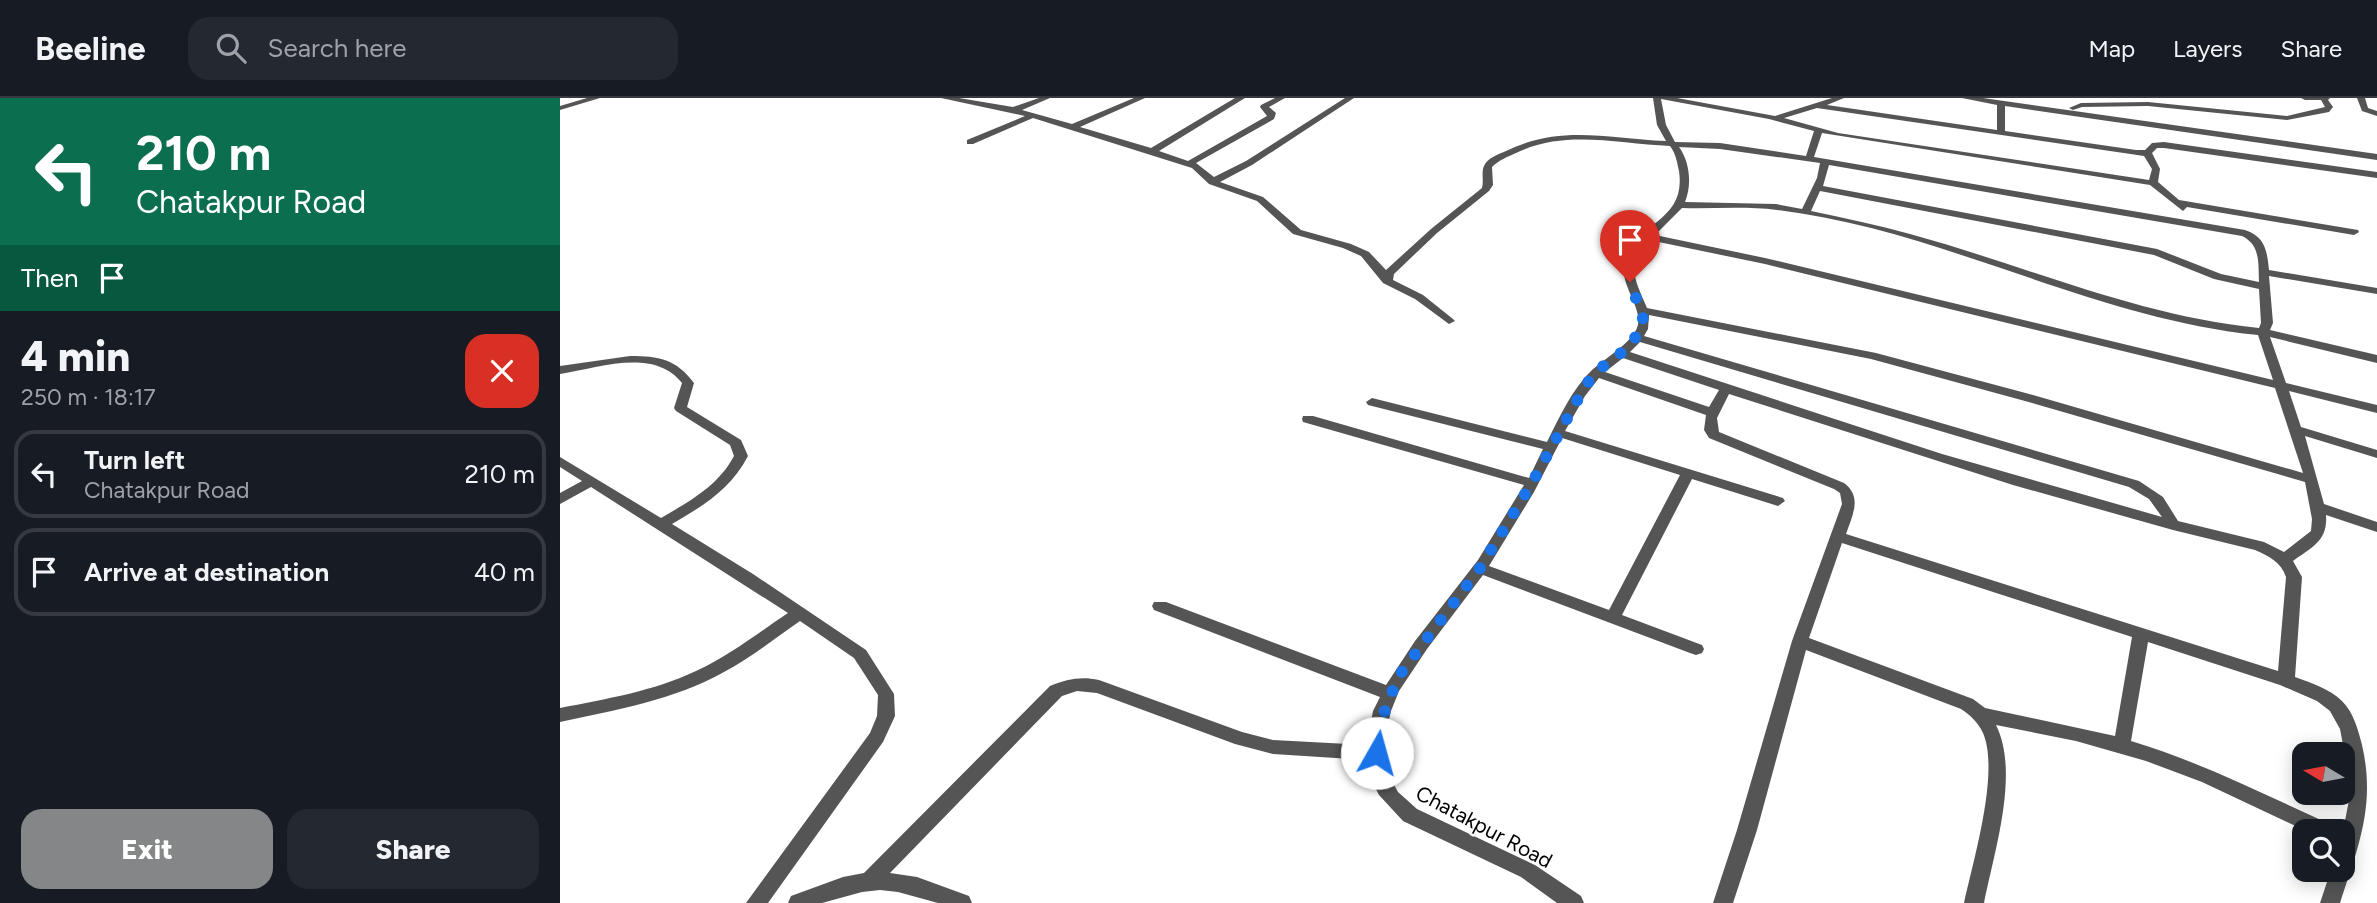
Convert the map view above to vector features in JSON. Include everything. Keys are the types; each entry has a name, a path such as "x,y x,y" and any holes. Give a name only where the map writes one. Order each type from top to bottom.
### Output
{"street":[{"path":"560,107 596,98"},
{"path":"945,98 1014,110 1189,164 1201,170 1212,182 1260,199 1297,232 1365,254 1392,284 1419,297 1449,321"},
{"path":"1014,110 1046,98"},
{"path":"1070,128 1141,98"},
{"path":"1153,151 1241,98"},
{"path":"1189,164 1271,117 1272,113 1264,107 1281,98"},
{"path":"1212,182 1249,163 1350,98"},
{"path":"1657,98 1663,130 1680,154 1684,192 1677,205 1637,247 1628,265 1630,282 1643,324 1636,337 2134,484 2155,495 2164,505 2173,525"},
{"path":"1664,98 1776,118 1819,130 2153,183 2179,203 2185,211 2185,223"},
{"path":"1776,118 1840,98"},
{"path":"1966,98 2001,103 2013,101 2073,113 2377,157"},
{"path":"2073,113 2074,106 2081,105 2148,104 2287,118 2326,110 2329,107 2325,99 2305,98"},
{"path":"2361,98 2365,109 2377,114"},
{"path":"2001,103 2001,132"},
{"path":"1818,106 2147,153"},
{"path":"970,142 1031,116"},
{"path":"1809,159 1819,130"},
{"path":"1386,278 1434,231 1486,189 1488,166 1493,160 1543,139 1576,136 1720,146 1825,161 2234,231 2255,238 2262,248 2267,323 2263,332 2297,430 2318,507 2318,531 2312,540 2285,559"},
{"path":"2147,153 2155,145 2164,145 2377,174"},
{"path":"2147,153 2156,169 2153,183"},
{"path":"1805,212 1824,172 1825,161"},
{"path":"1817,188 2157,253 2218,277 2264,287"},
{"path":"2179,203 2354,232"},
{"path":"1677,205 1754,206 1805,212 1908,236 2158,315 2213,327 2263,332 2377,359"},
{"path":"1648,237 1765,261 2377,409"},
{"path":"2263,272 2377,291"},
{"path":"1640,310 1872,356 2309,479"},
{"name":"Chatakpur Road","path":"1574,903 1528,871 1410,815 1395,804 1384,792 1378,772 1377,731 1398,677 1480,568 1596,373 1636,337"},
{"path":"1621,353 1726,389 2081,501 2259,546 2285,559 2294,577 2286,680"},
{"path":"560,370 621,361 660,361 672,365 683,373 688,383 680,408 736,443 741,456 736,469 721,486 663,523"},
{"path":"1596,373 1713,413"},
{"path":"1723,903 1747,830 1800,641 1849,504 1846,491 1839,486 1714,435 1709,430 1709,422 1726,389"},
{"path":"1372,402 1550,447"},
{"path":"1308,419 1532,483"},
{"path":"2297,430 2377,454"},
{"path":"1558,433 1778,501"},
{"path":"560,461 663,523 860,654 886,694 886,716 877,737 756,903"},
{"path":"1613,618 1688,473"},
{"path":"560,499 591,481"},
{"path":"2318,507 2377,527"},
{"path":"1839,537 2286,680 2331,702 2341,711 2350,729 2359,794 2353,819"},
{"path":"1480,568 1696,649"},
{"path":"1160,606 1390,694"},
{"path":"560,715 624,701 696,678 719,668 800,613"},
{"path":"2122,746 2141,633"},
{"path":"1800,641 1967,704 1982,715 1995,740 1996,791 1974,903"},
{"path":"871,879 1056,691 1067,685 1099,687 1241,739 1273,747 1377,753"},
{"path":"1982,715 2035,724 2172,762 2298,819"},
{"path":"799,903 838,887 871,879 902,882 962,903"},
{"path":"2330,903 2337,882"}],"route":[{"path":"1377,753 1377,731 1398,677 1480,568 1532,483 1585,386 1598,370 1621,353 1641,331 1643,317 1630,282"}]}
